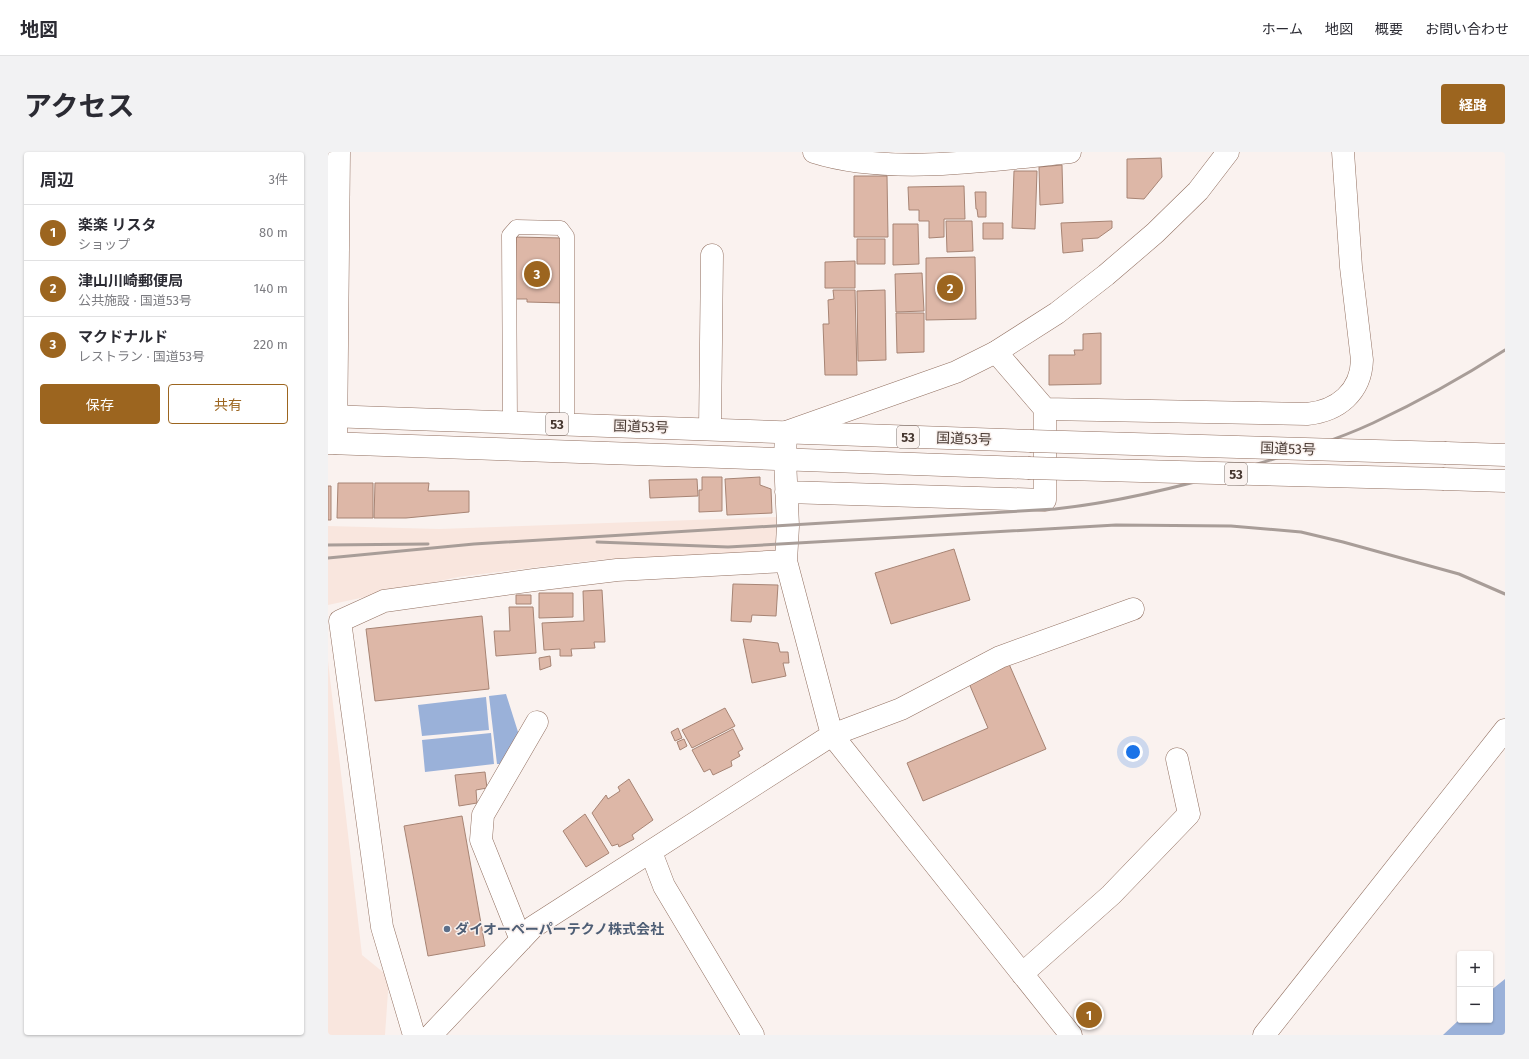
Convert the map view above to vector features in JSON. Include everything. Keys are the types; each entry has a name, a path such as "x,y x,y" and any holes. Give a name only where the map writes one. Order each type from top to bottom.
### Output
{"main road":[{"path":"332,443 339,152"},
{"path":"814,152 829,157 882,164 927,164 981,156 1070,152"},
{"path":"1071,1035 832,735 786,561 788,526 785,460 786,432 956,372 996,352 1057,313 1106,276 1155,233 1198,191 1228,152"},
{"path":"1045,409 1307,414 1328,409 1344,400 1357,385 1362,367 1362,353 1351,267 1343,152"},
{"path":"710,429 712,256"},
{"path":"786,492 1045,500 1045,409 996,352"},
{"name":"国道53号","path":"332,417 710,429 1030,442 1505,455"},
{"name":"国道53号","path":"332,443 1028,468 1505,480"},
{"path":"414,1035 382,927 335,636 340,621 384,601 534,580 617,570 786,561"},
{"path":"431,1035 533,927 832,735 901,709 1000,657 1133,609"},
{"path":"521,940 481,840 483,815 537,722"},
{"path":"1264,1035 1505,730"},
{"path":"1022,974 1111,895 1189,814 1177,759"},
{"path":"651,852 664,886 753,1035"}],"lane":[{"path":"510,423 509,235 516,226 561,228 567,236 567,425"}],"shaded area":[{"path":"776,517 777,552 596,560 458,577 328,605 328,526 439,529"},
{"path":"328,661 362,955 389,977 385,1035 328,1035"}],"water":[{"path":"506,694 519,735 500,764 497,764 489,696"},
{"path":"486,697 489,730 422,736 418,705"},
{"path":"491,733 494,764 425,772 422,740"},
{"path":"1505,979 1505,1035 1443,1035 1457,1022 1493,1023 1493,989"}],"building":[{"path":"1161,158 1162,177 1144,199 1127,198 1127,159"},
{"path":"1062,165 1063,203 1040,205 1039,167"},
{"path":"1014,171 1037,171 1035,229 1012,228"},
{"path":"854,176 887,176 888,237 854,237"},
{"path":"964,186 965,219 944,219 944,237 929,238 929,221 919,221 919,210 909,210 908,187"},
{"path":"975,192 986,192 986,217 978,217"},
{"path":"946,221 972,221 973,251 947,252"},
{"path":"1112,221 1112,228 1098,238 1082,239 1083,251 1063,253 1061,223"},
{"path":"983,223 1003,223 1003,239 983,239"},
{"path":"893,224 918,224 919,264 893,265"},
{"path":"516,237 561,238 564,303 527,302 527,299 515,299"},
{"path":"857,239 885,239 885,264 857,264"},
{"path":"975,257 976,319 926,320 926,258"},
{"path":"855,261 855,288 825,288 825,262"},
{"path":"922,273 924,311 896,312 895,274"},
{"path":"833,290 855,290 857,375 825,375 823,324 829,324 828,300 834,299"},
{"path":"885,290 886,360 858,361 857,291"},
{"path":"896,313 924,313 924,352 897,353"},
{"path":"1101,333 1101,384 1049,385 1049,355 1075,355 1074,350 1083,350 1083,334"},
{"path":"702,477 722,477 722,511 699,512 699,490 702,490"},
{"path":"760,477 760,485 771,489 772,513 727,515 725,479"},
{"path":"697,479 698,496 650,498 649,480"},
{"path":"338,483 373,483 373,518 337,518"},
{"path":"375,483 429,483 428,491 469,491 469,512 406,518 374,518"},
{"path":"328,486 331,486 331,520 328,520"},
{"path":"954,549 970,600 891,624 875,573"},
{"path":"733,584 778,585 776,616 752,615 751,622 731,621"},
{"path":"602,590 605,642 594,642 595,648 571,649 572,656 560,656 560,649 544,650 542,623 584,621 583,591"},
{"path":"539,593 573,593 573,617 539,618"},
{"path":"516,595 531,595 531,604 516,604"},
{"path":"509,607 533,607 536,653 496,656 494,631 510,631"},
{"path":"482,616 489,689 375,701 366,629"},
{"path":"743,639 778,643 780,652 788,652 789,663 783,663 786,676 752,683"},
{"path":"550,656 551,666 540,670 539,658"},
{"path":"1009,664 1046,749 923,801 907,763 988,728 968,681"},
{"path":"725,708 735,726 692,748 682,730"},
{"path":"678,728 682,738 675,741 671,732"},
{"path":"733,729 743,749 738,752 740,756 731,761 732,766 713,775 710,769 704,772 692,750"},
{"path":"684,739 687,746 680,750 677,742"},
{"path":"485,772 487,788 476,790 477,803 459,806 455,775"},
{"path":"629,779 653,820 632,835 634,839 619,847 618,844 612,846 592,813 606,795 608,799 620,791 618,787"},
{"path":"585,814 609,853 586,867 563,831"},
{"path":"462,816 485,946 428,956 404,826"}],"railway":[{"path":"328,558 474,544 1055,509 1127,498 1244,468 1342,436 1373,423 1423,398 1505,350"},
{"path":"597,542 728,547 1116,525 1231,526 1301,532 1343,542 1459,574 1505,594"},
{"path":"328,545 428,544"}],"place":[{"name":"マクドナルド","path":"537,274"},
{"name":"津山川崎郵便局","path":"950,288"},
{"name":"ダイオーペーパーテクノ株式会社","path":"447,929"},
{"name":"楽楽 リスタ","path":"1089,1015"}]}
